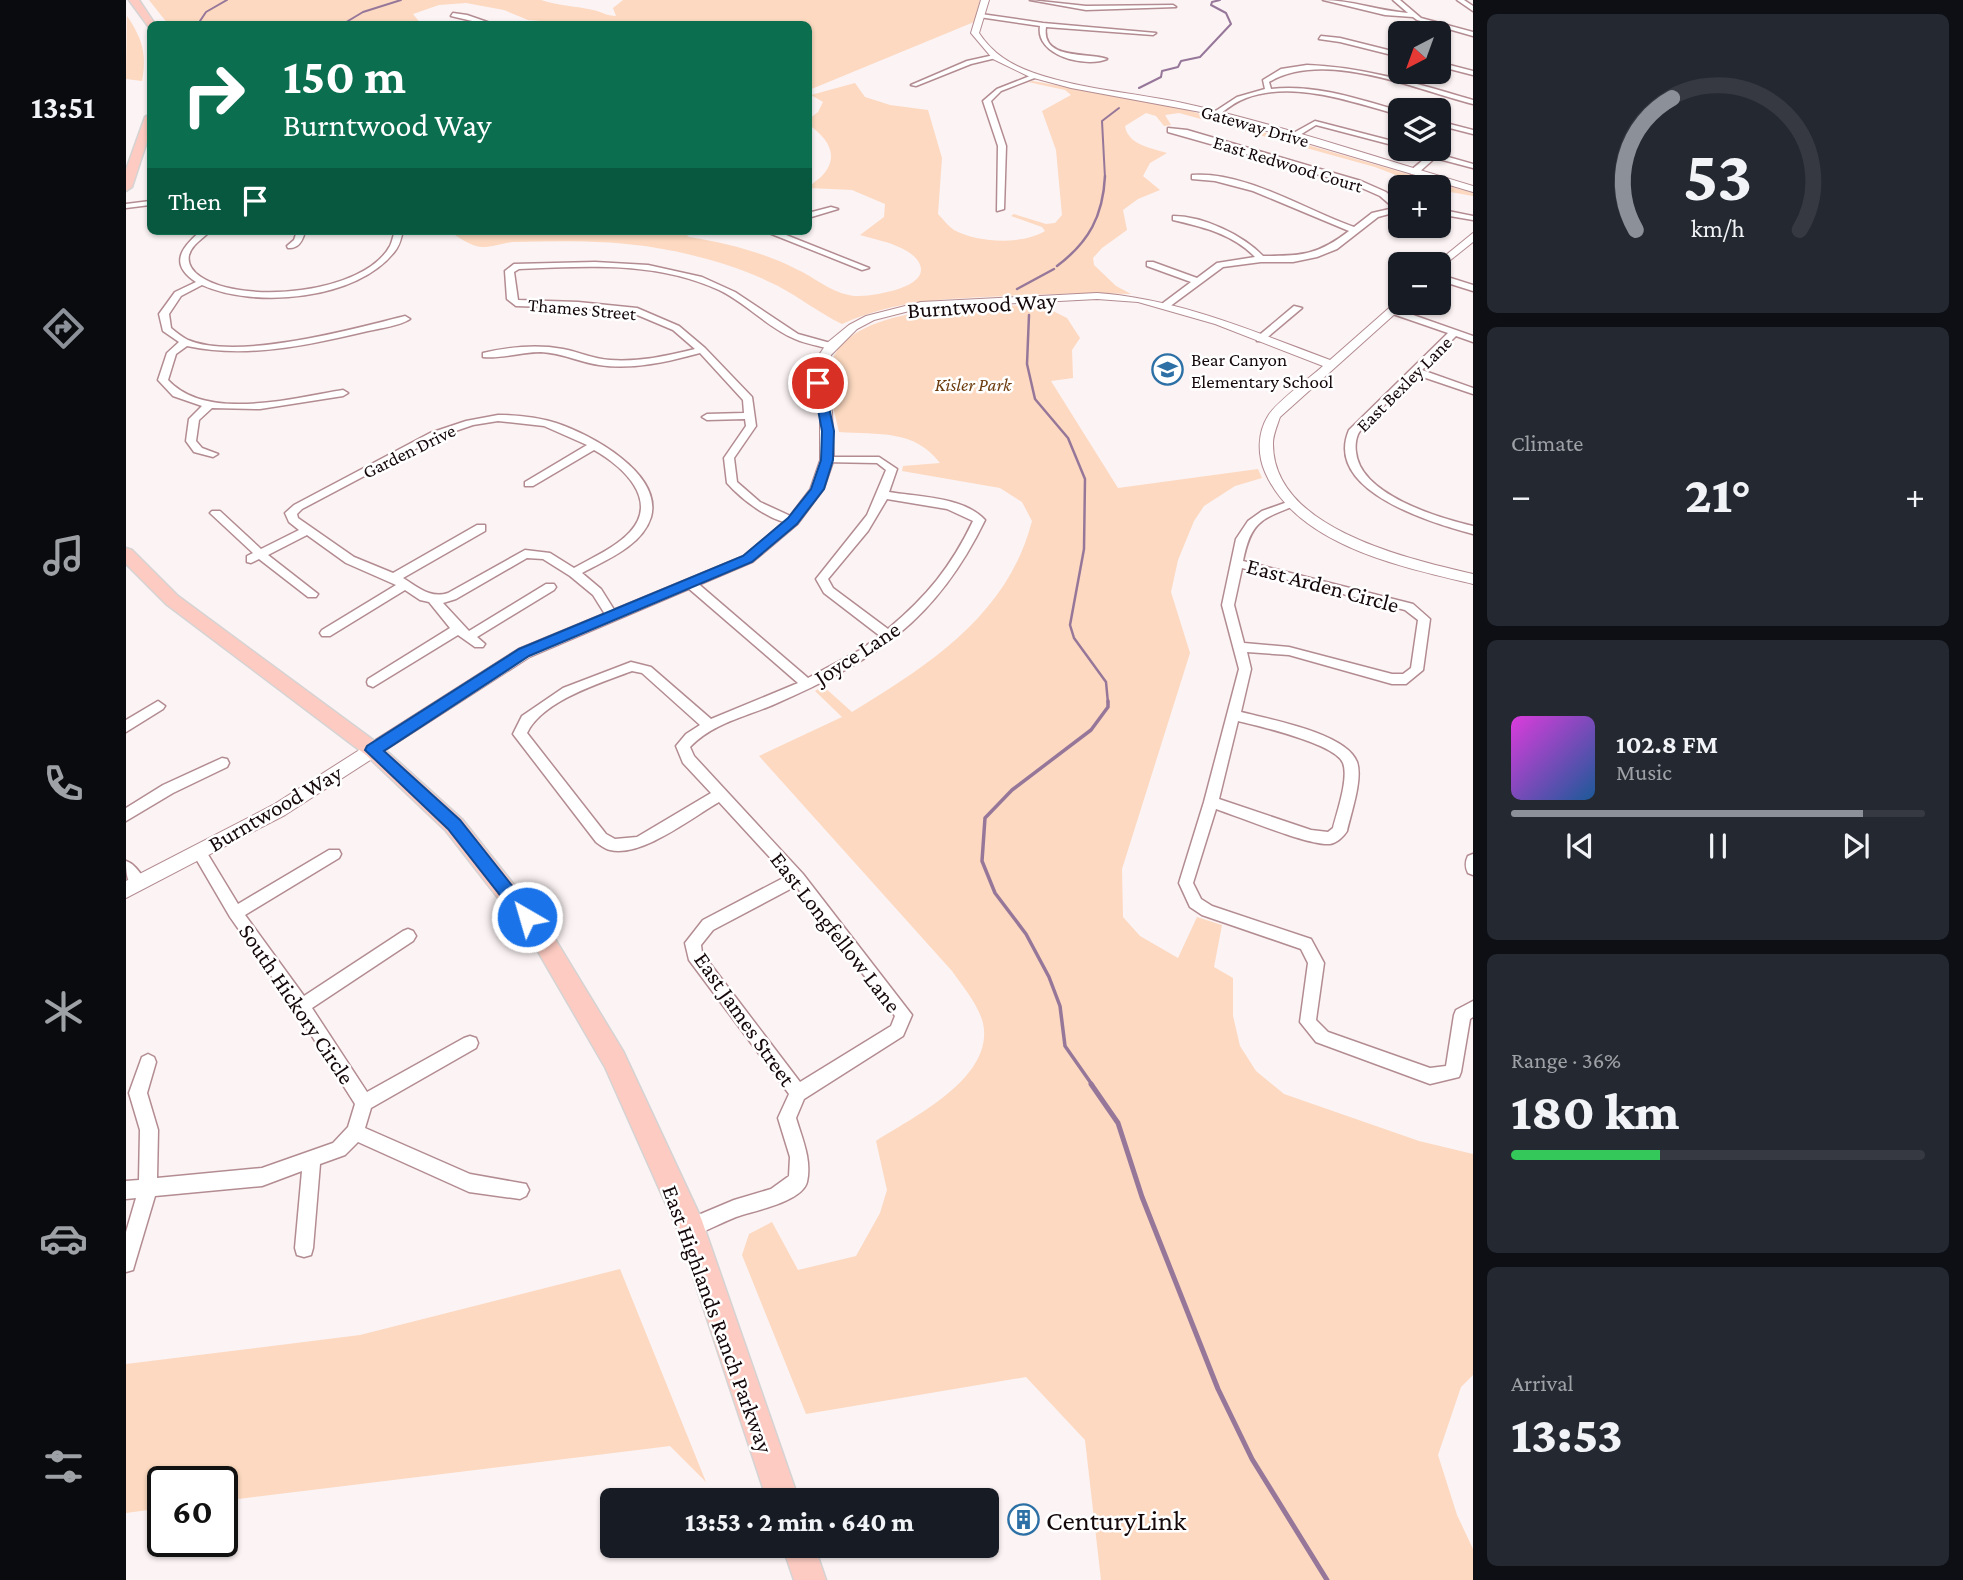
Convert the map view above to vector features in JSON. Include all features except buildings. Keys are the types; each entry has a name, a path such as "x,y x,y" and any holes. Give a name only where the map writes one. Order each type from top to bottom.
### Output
{"main road":[{"path":"134,0 148,21"},
{"path":"126,187 147,126"},
{"name":"East Highlands Ranch Parkway","path":"126,554 172,600 373,750 454,825 541,936 614,1059 691,1228 779,1488"},
{"path":"803,1558 810,1580"}],"street":[{"path":"915,85 969,62 994,57 975,33 985,0"},
{"path":"1033,0 1086,8 1173,7"},
{"path":"1326,0 1385,13 1413,15"},
{"path":"1396,0 1413,15 1434,24 1473,34"},
{"path":"1460,0 1473,9"},
{"path":"453,15 481,21"},
{"path":"981,16 1043,25 1153,33"},
{"path":"1043,25 1040,32 1042,39 1052,49 1078,58 1104,59"},
{"path":"1321,38 1388,52"},
{"name":"Gateway Drive","path":"994,57 1035,76 1072,86 1170,102 1473,189"},
{"path":"1269,92 1265,81 1272,74 1298,66 1315,66 1350,70 1473,102"},
{"path":"1451,67 1473,73"},
{"path":"1000,209 1002,146 987,101 999,90 1035,76"},
{"path":"1214,114 1242,97 1269,92 1314,92 1388,110"},
{"path":"1292,136 1315,122 1388,142"},
{"path":"1451,126 1473,132"},
{"name":"East Redwood Court","path":"1171,130 1358,184 1388,198"},
{"path":"1451,160 1473,166"},
{"path":"1414,172 1427,161"},
{"path":"1195,177 1214,178 1276,198 1326,221 1355,230"},
{"path":"126,206 147,203"},
{"path":"812,215 834,209"},
{"path":"1166,305 1220,265 1261,258 1293,259 1314,255 1334,247 1375,215 1388,212"},
{"path":"1451,214 1473,218"},
{"path":"1176,218 1232,235 1251,246 1261,258"},
{"path":"202,235 189,247 184,259 188,274 200,283 219,291 256,297 315,290 345,282 394,255 398,235"},
{"path":"291,246 298,241 300,235"},
{"path":"783,235 865,268"},
{"path":"1451,255 1473,236"},
{"name":"Thames Street","path":"750,416 748,399 702,350 676,328 638,311 516,303 512,299 509,271 517,266 594,264 660,270 692,277 721,288 752,305 791,334 806,341 831,346"},
{"path":"1150,264 1196,281"},
{"path":"1451,281 1473,288"},
{"path":"200,283 178,294 164,314 166,329 185,342 227,349 278,346 332,337 405,319"},
{"name":"Burntwood Way","path":"133,887 279,810 524,653 748,559 793,521 817,489 827,460 827,418 818,383 831,346 870,318 920,305 1097,296 1139,299 1166,305 1330,364"},
{"path":"1260,338 1297,307"},
{"path":"1388,315 1274,416 1266,430 1265,463 1276,483 1293,503 1324,528 1373,552 1473,579"},
{"path":"1416,315 1473,339"},
{"name":"East Bexley Lane","path":"1455,332 1353,432 1350,447 1359,472 1399,505 1439,522 1473,530"},
{"path":"185,342 172,354 163,380 178,395 209,405 268,404 343,393"},
{"path":"486,355 542,349 614,366 663,361 702,350"},
{"path":"1416,371 1473,391"},
{"path":"209,405 194,419 191,441 198,450 213,454"},
{"path":"707,417 750,416 751,426 729,458 732,483 755,504 793,521"},
{"name":"Garden Drive","path":"307,530 293,520 291,513 298,507 434,435 477,421 503,418 533,421 558,428 623,464 642,484 648,502 641,524"},
{"path":"529,484 593,446"},
{"path":"827,460 886,463 892,469 886,495 861,535 822,579 828,590 890,637"},
{"path":"364,472 371,483"},
{"name":"Joyce Lane","path":"683,746 690,737 710,726 808,685 890,637 946,582 967,550 979,520 974,514 962,510 886,495"},
{"path":"1293,503 1266,513 1252,523 1242,539 1228,605 1245,669 1186,883 1195,903 1207,911 1306,944 1316,963 1308,1022 1322,1037 1430,1076 1453,1072 1462,1015 1473,1008"},
{"path":"216,513 255,557 312,594"},
{"path":"574,573 630,538 641,524 654,526"},
{"path":"326,633 481,528"},
{"path":"255,557 307,530 350,561 400,582 424,597 432,598 452,596 525,554 546,555 597,592 612,616"},
{"name":"East Arden Circle","path":"1236,563 1409,607 1424,619 1417,670 1406,679 1392,679 1289,651 1241,646"},
{"path":"691,584 808,685"},
{"path":"373,682 469,636 550,587"},
{"path":"432,598 469,636"},
{"path":"710,726 646,670 631,666 568,691 527,719 520,734 601,838 613,845 640,842 720,794"},
{"path":"126,727 158,706"},
{"path":"1210,802 1311,836 1330,838 1340,831 1351,765 1347,754 1329,743 1233,715"},
{"name":"East Longfellow Lane","path":"683,746 688,759 798,878 904,1015 897,1031 798,1093"},
{"path":"126,815 168,789 222,763"},
{"name":"South Hickory Circle","path":"199,852 235,913 302,1006 364,1104 355,1132"},
{"path":"235,913 334,854"},
{"path":"1473,860 1473,869"},
{"path":"126,867 133,887"},
{"name":"East James Street","path":"798,878 708,925 693,943 695,955 798,1093"},
{"path":"302,1006 408,936"},
{"path":"364,1104 470,1043"},
{"path":"126,1263 148,1188 149,1130 138,1093 148,1062"},
{"path":"691,1228 734,1209 775,1197 798,1181 799,1157 787,1118 798,1093"},
{"path":"126,1190 262,1177 339,1149 355,1132 469,1183 520,1190"},
{"path":"304,1248 312,1159"}],"green space":[{"path":"149,0 541,0 616,16 613,8 623,0 980,0 974,22 812,89 812,21 540,21 528,20 504,10 466,3 439,5 413,14 419,21 166,21"},
{"path":"127,16 142,47 142,81 126,79"},
{"path":"1028,82 1180,108 1411,175 1396,175 1179,113 1165,115 1171,125 1164,126 1156,116 1146,113 1125,126 1135,142 1167,153 1150,163 1143,176 1160,190 1138,199 1123,210 1127,230 1093,258 1094,265 1116,286 1131,294 1069,293 943,300 903,305 842,324 764,279 688,254 639,245 585,242 513,242 478,247 455,235 687,235 757,253 846,294 862,296 898,289 918,278 921,270 918,261 899,247 860,235 884,217 885,204 852,190 812,188 813,183 827,170 831,155 822,136 812,128 812,117 823,102 812,95 855,83 865,97 890,105 928,110 942,158 938,214 952,228 964,234 1000,241 1024,239 1045,231 1042,227 1011,216 1014,214 1046,224 1055,223 1062,215 1056,150 1042,111 1071,95 1065,90"},
{"path":"1451,187 1473,193 1473,196 1451,192"},
{"name":"Kisler Park","path":"1041,305 1067,318 1080,338 1072,350 1073,378 1051,381 1118,488 1258,469 1262,478 1235,486 1204,506 1194,521 1178,560 1171,592 1190,653 1122,869 1123,917 1140,936 1178,958 1197,917 1222,925 1214,967 1233,978 1233,1016 1240,1046 1256,1071 1284,1094 1419,1141 1473,1154 1473,1375 1461,1387 1438,1455 1457,1515 1473,1549 1473,1580 1101,1580 1085,1440 1026,1377 806,1414 742,1255 749,1234 772,1222 798,1270 856,1256 880,1213 887,1190 876,1141 948,1094 977,1061 983,1043 983,1023 978,1009 952,971 759,756 842,717 815,691 823,686 852,712 909,676 962,634 1005,584 1021,554 1032,521 1022,502 1000,488 902,471 903,466 940,463 919,444 882,434 839,432 830,392 830,368 841,346 861,330 889,319 955,308"},
{"path":"620,1269 706,1482 670,1446 238,1499 238,1466 147,1466 147,1510 126,1513 126,1364 360,1335"}],"waterway":[{"path":"200,21 206,12 227,0"},
{"path":"348,21 363,12 401,0"},
{"path":"1139,88 1161,77 1162,71 1178,67 1181,61 1200,57 1231,24 1226,13 1211,5 1212,2 1220,0"},
{"path":"1105,177 1102,121 1119,108"},
{"path":"1057,266 1078,247 1092,227 1101,204 1105,177"},
{"path":"1017,289 1054,269"},
{"path":"1029,315 1027,364 1035,399 1068,438 1085,479 1084,549 1070,625 1074,638 1106,682 1108,703"},
{"path":"1093,1086 1065,1046 1060,1006 1049,977 1026,934 995,893 982,861 985,818 1012,790 1091,730 1108,707 1108,703"},
{"path":"1091,1084 1118,1123 1142,1197 1218,1389 1252,1459 1327,1580"}],"place":[{"name":"Bear Canyon Elementary School","path":"1168,370"},
{"name":"CenturyLink","path":"1023,1520"}],"route":[{"path":"527,917 454,825 373,750 524,653 748,559 793,521 817,489 827,460 828,431 818,383"}]}
